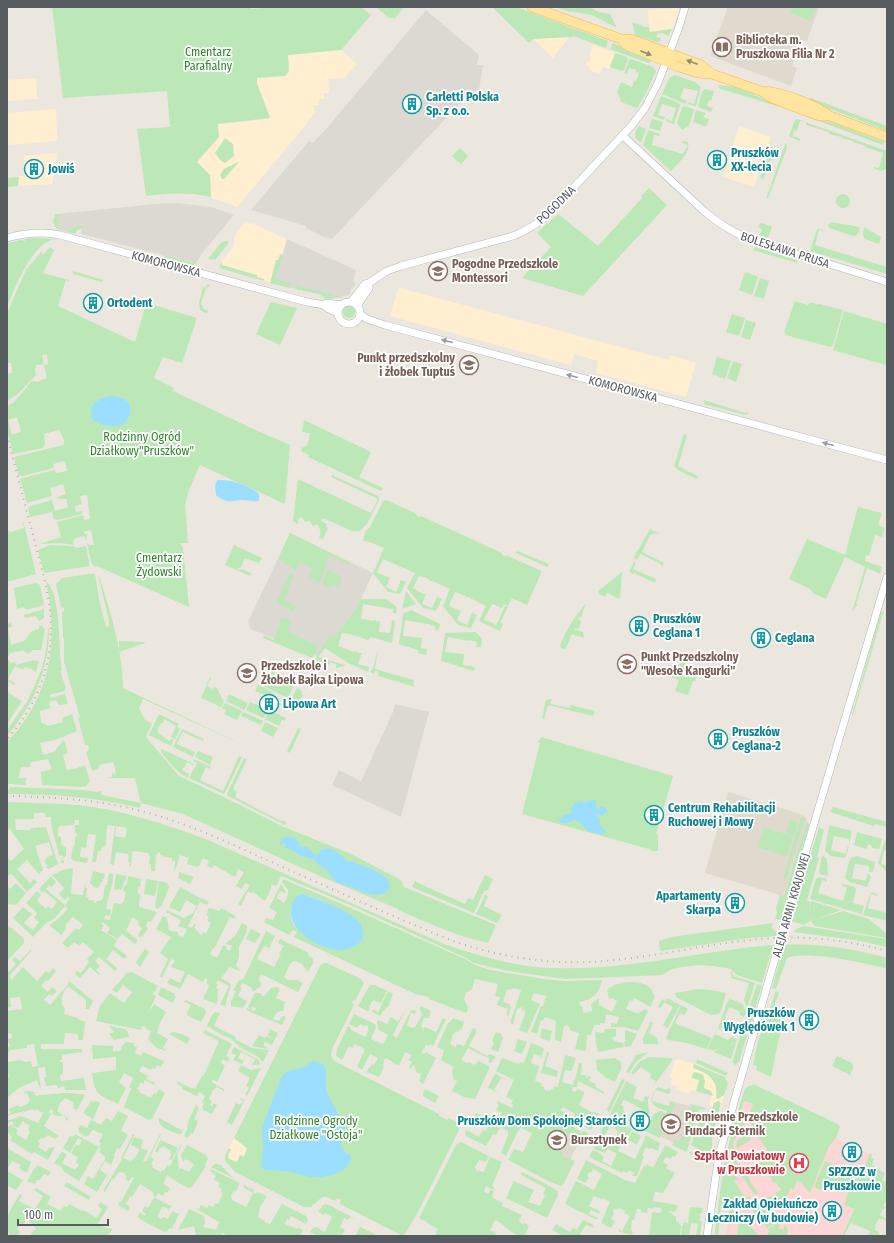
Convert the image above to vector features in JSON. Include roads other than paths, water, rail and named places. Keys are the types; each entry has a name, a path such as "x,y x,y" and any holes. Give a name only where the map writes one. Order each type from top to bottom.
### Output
{"main road":[{"path":"532,7 621,39 626,45 668,57 698,73 712,74 761,91 774,92 822,110 830,116 887,137"}],"street":[{"name":"POGODNA","path":"354,304 365,284 387,271 502,240 524,232 548,215 622,135 648,103 655,90 668,57 685,7"},
{"name":"BOLESŁAWA PRUSA","path":"622,135 704,211 728,230 754,241 887,282"},
{"name":"KOMOROWSKA","path":"7,238 32,233 62,235 302,301 324,305 327,303 341,305"},
{"path":"345,302 354,304 360,314 356,321 348,324 341,321 338,313 341,305 345,302"},
{"name":"KOMOROWSKA","path":"324,305 338,313"},
{"name":"KOMOROWSKA","path":"360,314 367,319 393,327 887,460"},
{"name":"ALEJA ARMII KRAJOWEJ","path":"707,1236 717,1161 784,925 887,577"}],"water":[{"path":"113,396 125,400 129,404 130,411 125,422 120,425 109,426 92,419 91,409 93,405 99,400"},
{"path":"217,480 239,483 250,488 259,494 259,501 223,500 216,495 215,486"},
{"path":"591,799 597,802 595,807 599,809 600,807 604,807 607,809 607,812 603,815 596,815 600,823 599,825 605,830 603,834 589,832 575,820 562,823 558,820 565,815 572,813 571,808 575,803 580,801 586,803"},
{"path":"286,837 295,838 301,847 307,847 316,856 320,850 332,849 347,861 364,866 382,875 389,882 390,888 386,892 376,895 336,882 315,860 298,855 295,851 284,847 286,845 284,843 281,845 280,843 282,839"},
{"path":"303,894 334,906 355,918 362,926 363,939 352,948 339,950 318,944 308,938 293,923 291,914 294,900"},
{"path":"314,1061 323,1064 326,1069 326,1091 345,1128 341,1146 342,1149 351,1156 350,1162 343,1170 323,1177 309,1177 298,1173 265,1170 261,1165 263,1149 262,1128 281,1078 286,1072 301,1068"}],"railway":[{"path":"7,11 10,7"},
{"path":"7,435 46,585 51,631 47,665 36,697 28,712 7,739"},
{"path":"7,796 55,798 102,803 133,809 168,819 219,839 453,941 486,951 520,958 555,962 590,962 776,938 832,940 860,944 887,951"}],"place":[{"name":"Biblioteka m. Pruszkowa Filia Nr 2","path":"722,47"},
{"name":"Carletti Polska Sp. z o.o.","path":"412,104"},
{"name":"Pruszków XX-lecia","path":"717,160"},
{"name":"Jowiś","path":"34,169"},
{"name":"Pogodne Przedszkole Montessori","path":"438,271"},
{"name":"Ortodent","path":"93,303"},
{"name":"Punkt przedszkolny i żłobek Tuptuś","path":"469,365"},
{"name":"Pruszków Ceglana 1","path":"639,626"},
{"name":"Ceglana","path":"761,638"},
{"name":"Punkt Przedszkolny \"Wesołe Kangurki\"","path":"627,664"},
{"name":"Przedszkole i Żłobek Bajka Lipowa","path":"247,673"},
{"name":"Lipowa Art","path":"269,704"},
{"name":"Pruszków Ceglana-2","path":"718,739"},
{"name":"Centrum Rehabilitacji Ruchowej i Mowy","path":"654,815"},
{"name":"Apartamenty Skarpa","path":"735,903"},
{"name":"Pruszków Wyględówek 1","path":"809,1020"},
{"name":"Pruszków Dom Spokojnej Starości","path":"640,1121"},
{"name":"Promienie Przedszkole Fundacji Sternik","path":"671,1124"},
{"name":"Bursztynek","path":"557,1140"},
{"name":"SPZZOZ w Pruszkowie","path":"852,1152"},
{"name":"Szpital Powiatowy w Pruszkowie","path":"799,1163"},
{"name":"Zakład Opiekuńczo Leczniczy (w budowie)","path":"832,1211"}],"park label":[{"name":"Cmentarz Parafialny","path":"208,59"},
{"name":"Rodzinny Ogród Działkowy\"Pruszków\"","path":"142,444"},
{"name":"Cmentarz Żydowski","path":"159,565"},
{"name":"Rodzinne Ogrody Działkowe \"Ostoja\"","path":"316,1128"}]}
